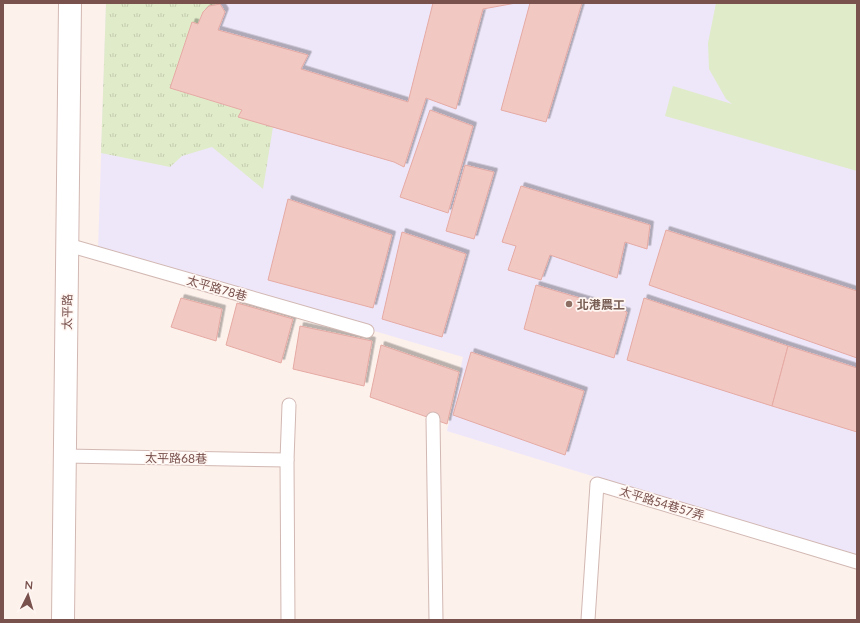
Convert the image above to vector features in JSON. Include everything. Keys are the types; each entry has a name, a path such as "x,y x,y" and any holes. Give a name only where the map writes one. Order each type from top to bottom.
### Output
{"street":[{"name":"太平路","path":"63,620 70,3"}],"lane":[{"name":"太平路78巷","path":"68,245 367,331"},
{"path":"288,620 287,460 289,405"},
{"path":"433,419 436,620"},
{"name":"太平路68巷","path":"65,456 287,460"},
{"name":"太平路54巷57弄","path":"588,620 597,484 857,562"}],"shaded area":[{"name":"北港農工","path":"106,3 857,3 857,558 447,431 463,357 98,250"}],"green space":[{"path":"106,3 221,3 205,9 198,24 192,22 170,88 242,110 239,117 273,127 263,189 212,147 182,156 170,167 101,153"},
{"path":"716,3 857,3 857,171 665,116 673,86 732,104 726,99 709,69 708,43"}],"building":[{"path":"433,3 516,3 483,9 456,109 426,98 404,167 394,162 238,117 242,110 170,88 192,22 198,24 203,12 209,6 220,4 225,12 218,30 308,55 301,69 408,102"},
{"path":"530,3 582,3 546,122 501,110"},
{"path":"430,110 473,126 448,213 400,197"},
{"path":"465,165 494,172 474,239 446,231"},
{"path":"521,186 650,225 647,249 625,242 617,278 550,255 541,280 508,270 516,246 502,242"},
{"path":"288,199 392,235 373,308 268,280"},
{"path":"666,230 857,291 857,358 649,285"},
{"path":"402,232 466,254 442,337 382,319"},
{"path":"536,285 627,312 614,358 524,329"},
{"path":"181,298 222,309 216,341 171,327"},
{"path":"644,298 788,346 772,406 627,360"},
{"path":"237,303 293,319 281,363 226,345"},
{"path":"300,326 372,341 364,386 293,369"},
{"path":"381,345 459,372 447,424 370,397"},
{"path":"788,346 857,368 857,432 772,406"},
{"path":"471,352 584,391 565,455 453,415"}],"place":[{"name":"北港農工","path":"569,304"}]}
